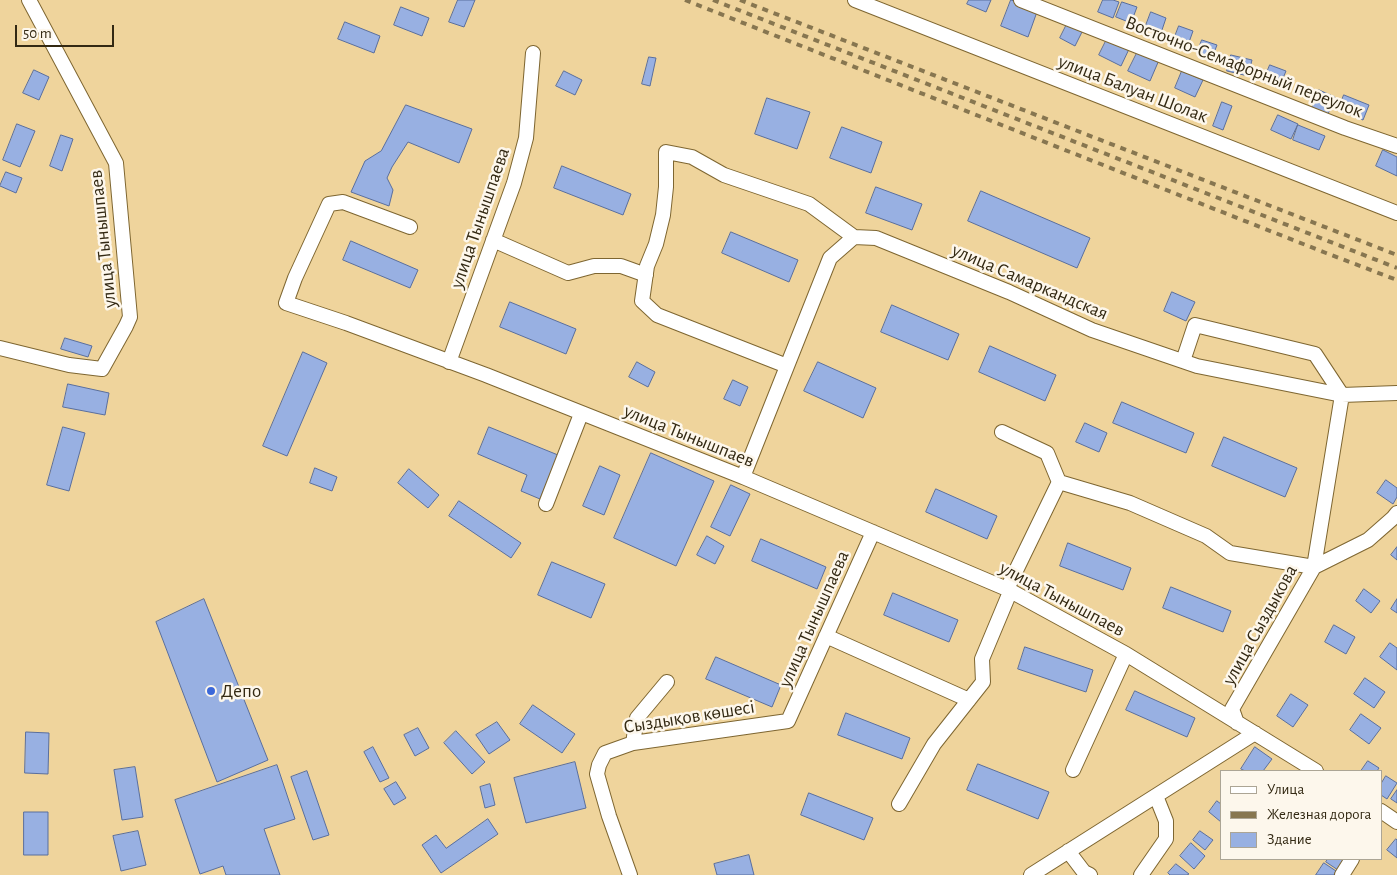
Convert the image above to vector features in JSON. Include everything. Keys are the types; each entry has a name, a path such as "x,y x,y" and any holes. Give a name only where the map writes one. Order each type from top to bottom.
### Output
{"street":[{"name":"улица Тынышпаев","path":"0,348 69,365 102,369 130,317 116,163 29,0"},
{"name":"улица Балуан Шолак","path":"855,0 1397,213"},
{"name":"Восточно-Семафорный переулок","path":"1021,0 1345,128 1397,146"},
{"name":"улица Тынышпаева","path":"449,362 514,183 526,138 533,53"},
{"path":"743,477 830,258 854,237 808,204 724,175 692,157 666,152 666,187 663,215 646,275 642,301 657,315 787,366"},
{"name":"улица Тынышпаев","path":"410,227 343,202 328,204 298,269 286,302 486,375 743,477 1008,591 1126,654 1314,770"},
{"name":"улица Самаркандская","path":"854,237 876,238 1009,292 1092,330 1197,366 1342,395 1397,393"},
{"path":"493,240 568,273 594,266 621,266 646,275"},
{"path":"1183,361 1195,325 1315,354 1342,395"},
{"name":"улица Сыздыкова","path":"1237,723 1232,709 1314,567 1342,395"},
{"path":"546,504 581,414"},
{"path":"899,804 934,744 983,682 982,659 1008,591 1059,482 1047,453 1002,432"},
{"path":"1059,482 1130,503 1206,536 1230,554 1314,567 1368,540 1397,513"},
{"name":"улица Тынышпаева","path":"788,721 873,532"},
{"path":"826,636 969,700"},
{"path":"1073,770 1126,654"},
{"path":"633,743 637,718 667,682"},
{"name":"Сыздықов көшесі","path":"630,875 609,816 597,774 605,753 633,743 788,721"},
{"path":"1031,875 1255,733"},
{"path":"1141,875 1166,839 1166,821 1156,796"},
{"path":"1382,812 1397,822"},
{"path":"1068,851 1084,872 1090,875"},
{"path":"1342,875 1351,860"}],"building":[{"path":"458,0 475,0 464,27 449,22"},
{"path":"969,0 991,0 986,12 967,4"},
{"path":"1011,0 1038,9 1028,37 1001,26"},
{"path":"1103,0 1119,2 1113,18 1098,12"},
{"path":"1122,2 1137,7 1131,23 1116,17"},
{"path":"401,7 429,18 422,36 394,25"},
{"path":"1151,12 1166,18 1161,33 1145,28"},
{"path":"345,22 380,36 374,53 338,39"},
{"path":"1068,22 1083,30 1075,46 1060,38"},
{"path":"1179,26 1193,31 1188,45 1174,39"},
{"path":"1108,37 1130,47 1121,66 1099,55"},
{"path":"1202,40 1217,45 1212,58 1197,53"},
{"path":"1138,51 1159,60 1150,81 1128,71"},
{"path":"1231,55 1252,60 1248,76 1227,71"},
{"path":"649,57 656,58 650,86 642,84"},
{"path":"1270,65 1286,71 1279,88 1263,82"},
{"path":"34,70 49,77 39,100 23,93"},
{"path":"564,71 582,80 575,95 556,86"},
{"path":"1182,71 1203,80 1195,97 1175,88"},
{"path":"1319,90 1335,97 1328,114 1312,108"},
{"path":"1344,95 1369,105 1363,120 1338,110"},
{"path":"767,98 810,112 797,149 755,134"},
{"path":"1222,102 1232,106 1223,130 1213,126"},
{"path":"406,105 472,129 459,163 408,142 387,178 393,190 389,206 351,192 365,161 381,151"},
{"path":"1278,115 1298,124 1291,139 1271,130"},
{"path":"17,124 35,131 20,167 3,160"},
{"path":"1298,125 1325,136 1319,150 1293,140"},
{"path":"842,127 882,142 871,173 830,158"},
{"path":"61,135 73,139 62,171 50,166"},
{"path":"1383,150 1397,157 1397,176 1376,166"},
{"path":"562,166 631,194 623,215 554,188"},
{"path":"6,172 22,178 16,193 0,186"},
{"path":"876,187 922,204 912,230 866,213"},
{"path":"981,191 1090,238 1077,268 968,221"},
{"path":"731,232 798,260 789,282 722,253"},
{"path":"351,241 418,270 410,288 343,260"},
{"path":"1172,292 1195,302 1186,321 1164,311"},
{"path":"510,302 576,329 566,354 500,327"},
{"path":"892,305 959,334 948,360 881,332"},
{"path":"65,338 92,346 88,357 61,349"},
{"path":"990,346 1056,375 1045,401 979,372"},
{"path":"303,352 327,363 287,456 263,446"},
{"path":"637,362 655,372 648,387 629,377"},
{"path":"818,362 876,388 863,418 804,391"},
{"path":"733,380 748,387 740,406 724,399"},
{"path":"68,384 109,393 105,415 63,407"},
{"path":"1122,402 1194,433 1186,453 1113,423"},
{"path":"1085,423 1107,433 1099,452 1076,442"},
{"path":"63,427 85,433 69,491 47,485"},
{"path":"489,427 558,455 540,499 521,491 527,475 478,454"},
{"path":"1224,437 1297,468 1285,497 1212,466"},
{"path":"651,453 714,481 676,566 614,538"},
{"path":"600,466 620,475 604,515 583,506"},
{"path":"315,468 337,477 332,491 310,483"},
{"path":"409,469 439,495 428,508 398,483"},
{"path":"1386,480 1397,488 1397,497 1393,504 1377,493"},
{"path":"731,485 750,494 730,536 711,527"},
{"path":"936,489 997,516 987,539 926,512"},
{"path":"459,501 521,543 511,558 449,516"},
{"path":"707,536 724,546 715,564 697,555"},
{"path":"761,539 826,567 817,589 752,561"},
{"path":"1068,543 1131,568 1123,590 1060,566"},
{"path":"1397,547 1397,560 1391,555"},
{"path":"552,562 605,584 591,618 538,595"},
{"path":"1171,587 1231,611 1223,632 1163,608"},
{"path":"1364,589 1380,601 1371,613 1356,601"},
{"path":"893,593 958,620 949,642 884,615"},
{"name":"Депо","path":"204,599 268,760 217,782 156,622"},
{"path":"1397,599 1397,613 1391,609"},
{"path":"1334,625 1355,637 1346,654 1325,642"},
{"path":"1390,643 1397,648 1397,670 1380,657"},
{"path":"1025,647 1093,670 1086,692 1018,669"},
{"path":"716,657 781,685 772,707 706,679"},
{"path":"1365,678 1385,692 1374,708 1354,694"},
{"path":"1135,691 1195,718 1187,737 1126,710"},
{"path":"1291,694 1308,705 1293,727 1277,716"},
{"path":"533,705 575,734 562,753 520,724"},
{"path":"846,713 910,738 902,759 838,735"},
{"path":"1361,714 1381,728 1369,744 1350,730"},
{"path":"497,722 510,740 489,754 476,735"},
{"path":"418,728 429,748 415,756 404,735"},
{"path":"456,731 485,762 472,774 444,743"},
{"path":"26,732 49,733 48,774 25,773"},
{"path":"373,747 389,778 380,782 364,752"},
{"path":"1255,747 1272,759 1264,770 1241,769"},
{"path":"1368,761 1379,768 1378,770 1362,770"},
{"path":"575,762 586,808 526,823 514,778"},
{"path":"978,764 1049,792 1038,819 967,790"},
{"path":"277,765 295,819 264,829 280,875 226,875 223,866 200,874 175,800"},
{"path":"135,767 143,817 122,820 114,770"},
{"path":"307,771 329,835 313,840 291,777"},
{"path":"1386,776 1397,783 1387,799 1382,796 1382,782"},
{"path":"396,782 406,798 394,805 384,789"},
{"path":"490,784 495,805 485,808 480,787"},
{"path":"1397,790 1397,803 1391,799"},
{"path":"809,793 873,818 864,840 801,815"},
{"path":"1217,801 1220,803 1220,821 1209,812"},
{"path":"24,812 48,812 48,855 24,855"},
{"path":"488,819 498,834 441,873 422,845 436,835 446,848"},
{"path":"138,831 146,865 121,871 113,836"},
{"path":"1200,831 1213,840 1205,850 1193,840"},
{"path":"1397,840 1397,858 1387,850"},
{"path":"1191,843 1205,856 1194,869 1180,856"},
{"path":"749,855 754,875 717,875 714,864"},
{"path":"1327,860 1345,860 1338,870 1326,862"},
{"path":"1324,863 1336,871 1334,875 1316,875"},
{"path":"1176,864 1189,874 1170,875 1168,873"}],"railway":[{"path":"685,0 1397,280"},
{"path":"713,0 1397,268"},
{"path":"740,0 1397,255"}],"place":[{"name":"Депо","path":"211,691"}]}
